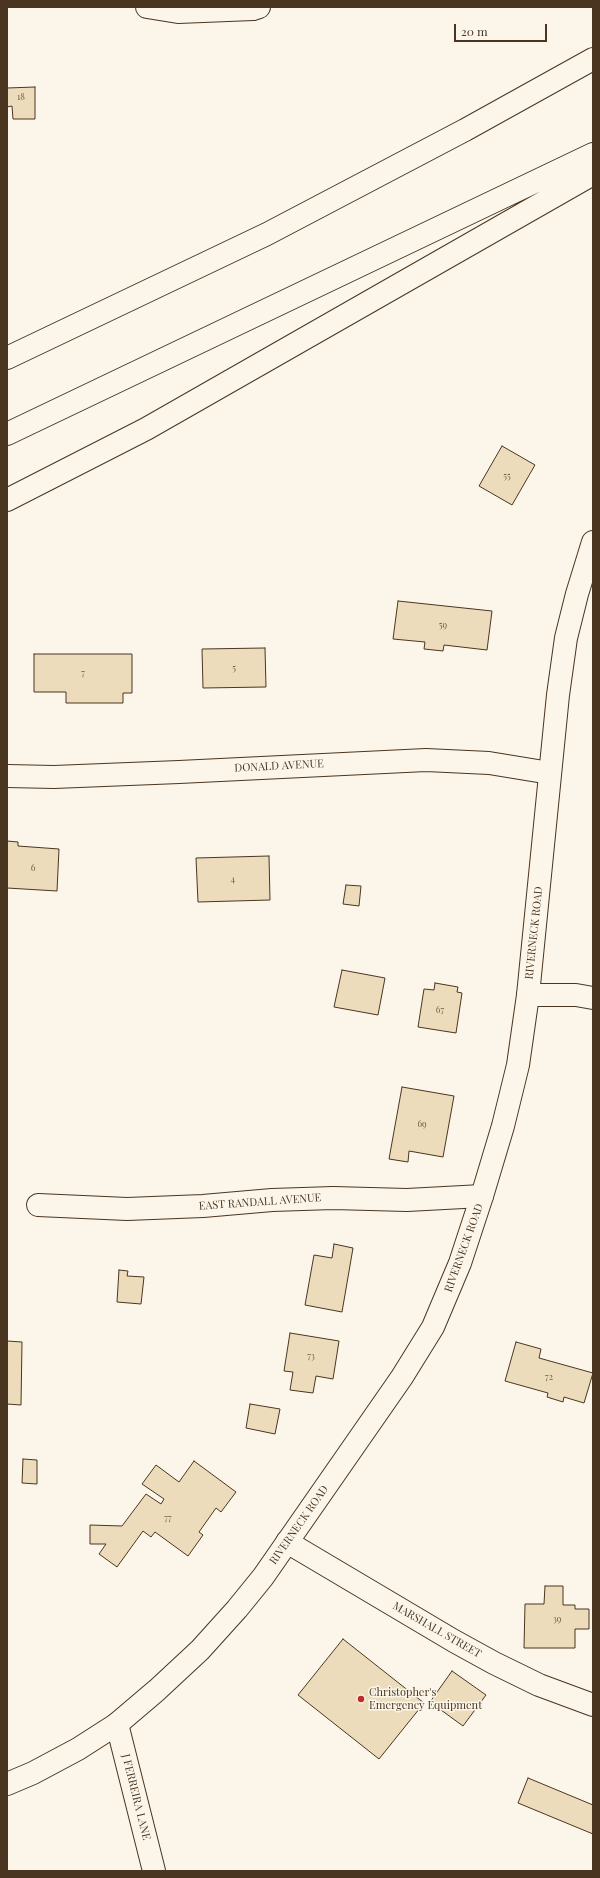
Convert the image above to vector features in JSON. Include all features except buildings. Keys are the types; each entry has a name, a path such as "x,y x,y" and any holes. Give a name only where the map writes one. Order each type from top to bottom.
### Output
{"main road":[{"path":"147,7 178,12 253,9 259,7"},
{"path":"7,358 267,234 465,130 593,59"},
{"path":"7,434 593,154"},
{"path":"7,500 146,429 593,174"},
{"name":"RIVERNECK ROAD","path":"7,1784 33,1773 78,1749 117,1724 157,1690 200,1650 237,1609 287,1542 402,1377 433,1327 460,1263 482,1196 503,1126 518,1065 528,995 558,695 566,638 577,594 593,542"},
{"name":"DONALD AVENUE","path":"7,776 54,777 426,760 489,763 550,773"},
{"path":"528,995 576,995 593,998"},
{"name":"EAST RANDALL AVENUE","path":"38,1205 127,1209 333,1198 407,1200 482,1196"},
{"name":"MARSHALL STREET","path":"287,1542 447,1638 538,1685 593,1705"},
{"name":"J FERREIRA LANE","path":"117,1724 154,1871"}],"place":[{"name":"Christopher's Emergency Equipment","path":"361,1699"}]}
